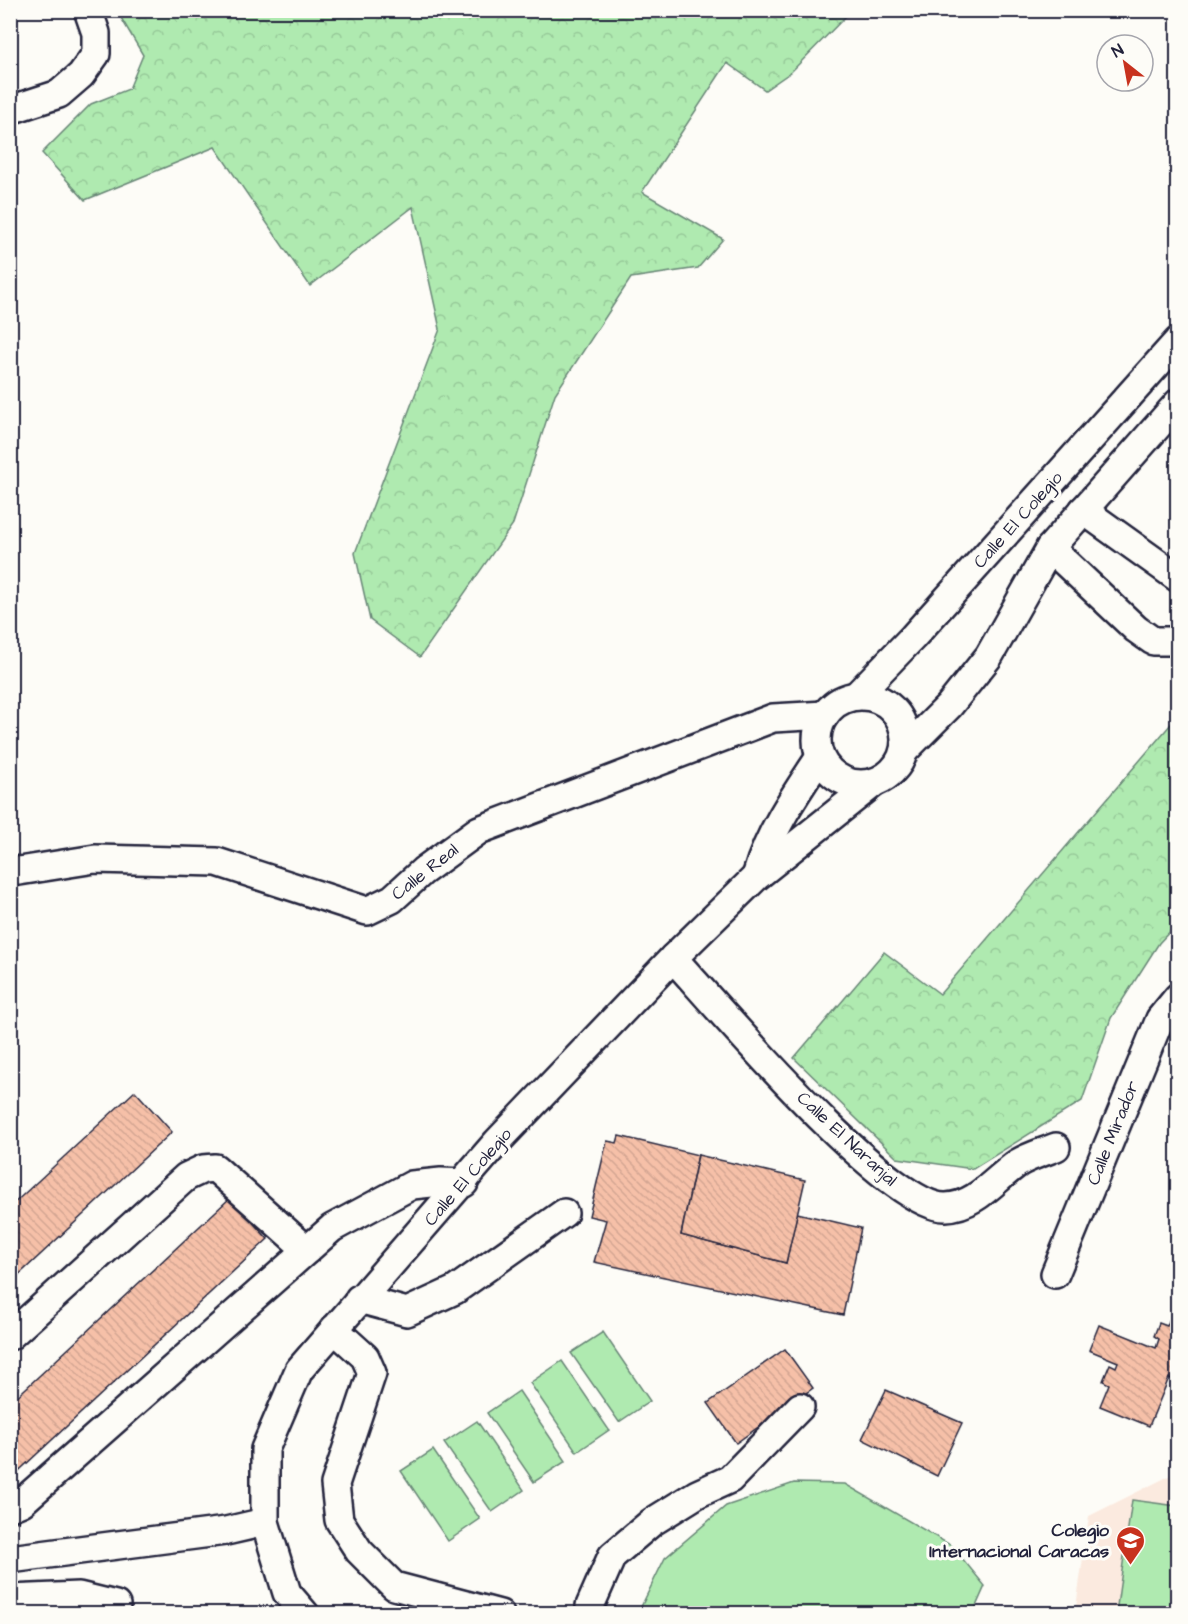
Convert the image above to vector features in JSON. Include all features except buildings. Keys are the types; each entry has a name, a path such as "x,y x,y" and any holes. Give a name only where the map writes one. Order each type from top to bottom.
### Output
{"street":[{"path":"10,110 59,94 81,75 96,54 96,33 88,10"},
{"name":"Calle El Colegio","path":"825,715 839,702 856,696 921,629 1178,341"},
{"name":"Calle El Colegio","path":"305,1614 287,1593 265,1522 265,1449 299,1370 359,1299 464,1183 497,1142 674,958 756,877 893,770 904,751 949,706 989,656 1050,548 1178,403"},
{"path":"1083,510 1178,578"},
{"path":"1050,548 1136,629 1153,640 1178,641"},
{"path":"856,696 878,698 895,711 905,730 904,751"},
{"path":"825,715 818,735 820,757 833,774 843,780 853,784 875,782"},
{"name":"Calle Real","path":"10,870 19,871 95,859 217,862 366,911 392,899 423,871 479,830 773,718 825,715"},
{"name":"Calle El Colegio","path":"756,877 761,859 780,822 820,757"},
{"name":"Calle El Naranjal","path":"674,958 776,1073 878,1172 914,1198 944,1207 968,1203 1020,1162 1056,1147"},
{"name":"Calle Mirador","path":"1055,1274 1160,1019 1178,997"},
{"path":"10,1336 186,1177 203,1169 215,1168 307,1250"},
{"path":"10,1507 22,1502 332,1228 412,1185 441,1182 464,1183"},
{"path":"359,1299 407,1312 455,1290 564,1213"},
{"path":"334,1329 365,1357 372,1374 335,1484 339,1520 359,1551 394,1586 500,1614"},
{"path":"590,1614 590,1606 612,1556 652,1522 697,1494 730,1479 800,1407"},
{"path":"10,1559 226,1531 265,1522"},
{"path":"10,1599 79,1596 116,1605"}],"shaded area":[{"name":"Colegio Internacional Caracas","path":"1177,1472 1177,1613 1075,1614 1089,1516"}],"green space":[{"path":"117,11 851,11 791,72 765,90 727,63 642,192 723,239 698,268 631,278 555,394 513,524 420,657 370,620 355,553 440,329 413,207 310,286 215,147 85,200 42,153 91,104 129,89 143,55"},
{"path":"1177,717 1177,924 1159,943 1111,1018 1082,1101 973,1169 897,1158 794,1058 884,952 940,994"},
{"path":"603,1332 650,1401 619,1422 571,1353"},
{"path":"562,1361 609,1430 577,1452 530,1383"},
{"path":"519,1391 566,1461 534,1482 487,1413"},
{"path":"477,1421 524,1490 492,1512 444,1443"},
{"path":"433,1450 480,1519 448,1541 401,1471"},
{"path":"794,1483 845,1484 952,1546 985,1586 973,1613 638,1613 665,1558 726,1506"},
{"path":"1132,1500 1177,1506 1177,1613 1116,1613"}],"place":[{"name":"Colegio Internacional Caracas","path":"1130,1566"}]}
